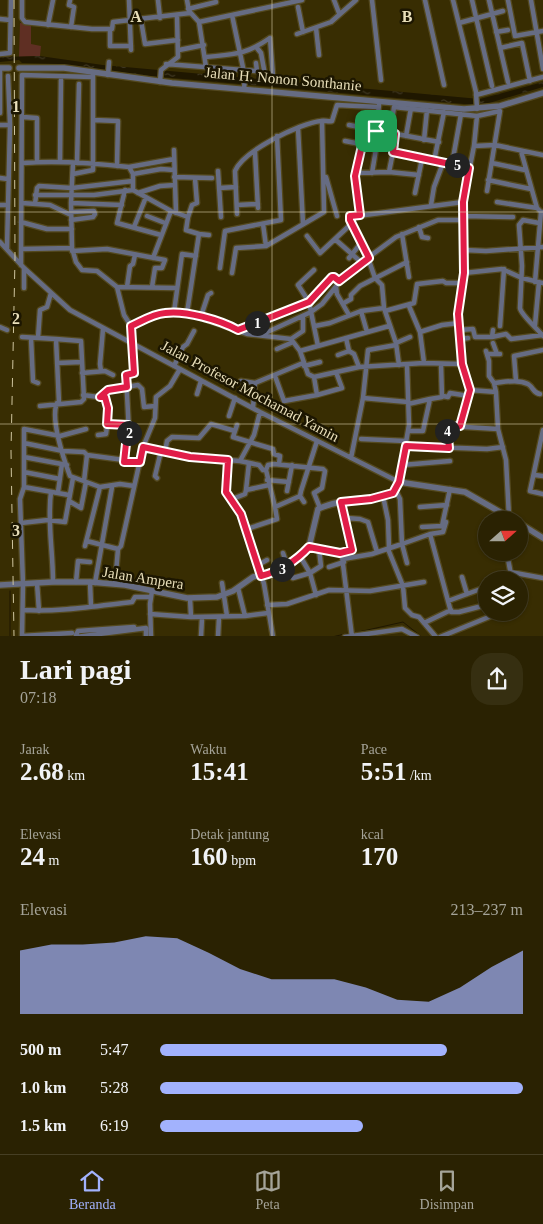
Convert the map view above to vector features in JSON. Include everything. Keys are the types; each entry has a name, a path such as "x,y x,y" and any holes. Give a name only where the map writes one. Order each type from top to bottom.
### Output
{"street":[{"path":"0,54 10,53 11,0"},
{"path":"22,0 23,21 48,25 110,29"},
{"path":"48,25 53,0"},
{"path":"70,0 69,5 74,7 71,27"},
{"path":"129,0 131,46"},
{"path":"158,0 160,18"},
{"path":"187,0 189,11 199,22 206,67"},
{"path":"199,22 302,0"},
{"path":"334,0 339,13"},
{"path":"297,34 331,22 356,0"},
{"path":"372,0 381,80"},
{"path":"425,0 444,85"},
{"path":"453,0 477,107"},
{"path":"472,0 492,86"},
{"path":"489,0 508,82"},
{"path":"508,0 515,35 543,31"},
{"path":"531,0 543,69"},
{"path":"144,38 131,46 110,46 110,29 113,28 113,22 177,16 216,2"},
{"path":"298,7 304,32"},
{"path":"458,23 503,11"},
{"path":"232,15 244,77 244,87"},
{"path":"160,80 161,70 166,64 178,58 177,16"},
{"path":"0,19 10,20"},
{"path":"141,20 146,44 178,40"},
{"path":"316,28 319,55"},
{"path":"496,32 508,30"},
{"path":"206,58 240,54 257,48 270,38 273,76"},
{"path":"500,48 522,43 530,81"},
{"path":"179,50 204,45"},
{"path":"257,48 261,53 265,74"},
{"path":"166,64 258,70 256,63"},
{"path":"108,73 109,64"},
{"path":"0,113 0,69 9,68"},
{"name":"Jalan H. Nonon Sonthanie","path":"19,68 64,68 93,75 108,73 160,80 477,107 500,106 543,92"},
{"path":"24,288 21,250 23,164 22,75 61,77 93,75 92,172 73,174"},
{"path":"2,245 8,205 10,125 8,76"},
{"path":"60,162 61,77"},
{"path":"476,96 543,77"},
{"path":"79,84 75,163 71,195 72,249 80,269 97,271 117,287 124,315 131,326 134,373 126,375 128,425 124,462"},
{"path":"0,90 9,89"},
{"path":"372,174 380,100"},
{"path":"237,214 236,168 255,152 277,136 322,121 330,122 334,119 337,104 378,107"},
{"path":"388,172 393,152 394,107 477,116 500,111 487,191"},
{"path":"406,136 411,108"},
{"path":"424,140 427,110"},
{"path":"434,161 444,112"},
{"path":"452,164 461,114"},
{"path":"460,426 461,417 466,412 470,393 462,364 459,324 464,273 463,202 474,146 477,116"},
{"path":"23,117 37,118 37,162"},
{"path":"93,120 118,120 118,166"},
{"path":"322,121 324,212"},
{"path":"0,125 10,125"},
{"path":"349,125 439,142"},
{"path":"298,128 303,224"},
{"path":"360,215 356,173 366,128"},
{"path":"220,268 224,232 280,220 277,136"},
{"path":"345,141 361,144"},
{"path":"474,146 495,145 542,155 543,161"},
{"path":"153,258 165,223 173,212 175,185 174,150"},
{"path":"521,151 530,189 540,211 540,247 536,264 539,282 535,324"},
{"path":"237,205 258,206 255,152"},
{"path":"393,152 469,168"},
{"path":"23,164 60,162 129,167 174,159"},
{"path":"415,192 422,159"},
{"path":"431,205 434,187 443,163"},
{"path":"492,163 525,170"},
{"path":"129,167 133,174 133,190"},
{"path":"133,174 161,169 174,170"},
{"path":"218,171 221,217"},
{"path":"324,171 337,216"},
{"path":"356,173 388,172 419,175"},
{"path":"174,177 212,178"},
{"path":"0,178 8,179"},
{"path":"195,178 197,203 192,205 186,230 209,235"},
{"path":"35,204 37,188 41,186 72,188 133,180"},
{"path":"488,180 530,189"},
{"path":"138,193 160,186 175,185"},
{"path":"219,188 236,187"},
{"path":"126,190 116,222 161,235"},
{"path":"35,195 94,195 133,190 173,212 188,217"},
{"path":"134,227 146,197"},
{"path":"399,365 396,344 384,309 382,285 375,278 369,258 350,217 463,202"},
{"path":"497,202 540,211"},
{"path":"22,203 50,205 71,215"},
{"path":"71,203 122,204"},
{"path":"0,205 8,205"},
{"path":"232,273 236,248 266,246 334,206"},
{"path":"147,216 165,223"},
{"path":"261,334 303,318 322,304 338,283 402,234 438,220 513,217"},
{"path":"460,330 473,329 475,337 492,340 506,334 511,339 543,335 535,324 521,313 520,221 539,222"},
{"path":"21,222 47,229 72,229"},
{"path":"263,224 266,246"},
{"path":"307,236 319,253 352,224"},
{"path":"419,227 422,237 428,238"},
{"path":"187,313 198,234"},
{"path":"402,234 409,277"},
{"path":"336,240 350,256 362,263"},
{"path":"350,256 361,242"},
{"name":"Jalan Profesor Mochamad Yamin","path":"2,245 70,310 260,412 399,482"},
{"path":"464,250 540,247"},
{"path":"21,250 102,249 165,261 162,268 155,268 152,287"},
{"path":"174,312 182,253 196,256"},
{"path":"127,287 130,266 133,264 135,255"},
{"path":"344,303 351,299 351,294 360,286 407,262"},
{"path":"536,264 543,265"},
{"path":"464,273 504,269 522,278 539,282"},
{"path":"500,326 504,269"},
{"path":"314,270 298,284 309,302 318,346"},
{"path":"238,330 309,302 332,277 338,283 337,294 344,303 349,315"},
{"path":"315,326 330,323 360,311 409,306 415,301 417,284 443,281 446,283 462,283"},
{"path":"117,287 176,288"},
{"path":"38,338 40,310 47,307 51,293"},
{"path":"201,316 208,295 211,293"},
{"path":"409,306 420,332 424,363"},
{"path":"360,311 367,332"},
{"path":"131,326 158,314 187,313 201,316 247,334 261,334 292,340 300,351 308,374 314,377 358,367 424,363 462,364"},
{"path":"277,349 303,331 303,318"},
{"path":"420,332 459,324"},
{"path":"0,326 8,330"},
{"path":"300,351 389,326"},
{"path":"101,371 103,329"},
{"path":"493,330 492,340 499,354 487,353 489,376 494,383 496,392 498,429 509,476 511,511"},
{"path":"174,366 182,347 187,344 194,331"},
{"path":"22,337 81,341 83,402 40,406"},
{"path":"351,458 363,398 368,349 396,344 410,337"},
{"path":"31,338 33,381 38,383"},
{"path":"346,338 349,351 354,354 358,367"},
{"path":"460,339 468,338"},
{"path":"56,339 58,403 55,408 57,435 63,451 64,464 58,492"},
{"path":"516,381 514,356 543,350"},
{"path":"338,355 349,351"},
{"path":"57,363 82,362"},
{"path":"241,381 255,383 304,365 320,362"},
{"path":"441,364 442,396"},
{"path":"407,365 408,431 396,491 401,505 402,544 407,563"},
{"path":"115,584 118,549 121,546 143,447 155,418 156,397 170,386 180,369"},
{"path":"82,373 101,371 113,375"},
{"path":"275,376 284,401 342,388 336,372"},
{"path":"314,377 317,395"},
{"path":"197,394 201,380"},
{"path":"494,383 516,381 527,384 534,392 540,394"},
{"path":"253,408 255,383"},
{"path":"100,397 108,390 141,386 143,406 146,408 155,406"},
{"path":"363,398 408,403 442,396 448,397 450,393 496,392"},
{"path":"83,396 105,397 107,401 106,434 98,435"},
{"path":"229,416 235,398"},
{"path":"408,431 424,431 430,399"},
{"path":"240,461 249,444 260,412"},
{"path":"107,424 128,425"},
{"path":"157,478 155,476 163,452 167,441 172,436 199,438 211,424 234,431"},
{"path":"238,425 233,437 249,444 273,449 274,454 280,456 279,464"},
{"path":"449,448 447,428 460,426 498,429"},
{"path":"86,429 57,435 24,429 24,487 20,500 23,584 22,636 74,635 146,628 146,636"},
{"path":"543,430 541,456 530,491 543,494"},
{"path":"361,439 449,448 503,447"},
{"path":"304,502 300,496 317,441"},
{"path":"24,443 63,451 84,452 87,455 124,462 140,462"},
{"path":"143,447 163,452 240,461 260,466 260,469 266,470"},
{"path":"69,501 81,508 87,455"},
{"path":"24,457 64,464"},
{"path":"228,460 225,488 230,500 241,514 247,529 261,576 273,636"},
{"path":"402,465 450,462"},
{"path":"230,500 245,494 249,463"},
{"path":"64,464 73,478 100,487 120,484 134,486"},
{"path":"247,529 277,519 267,480 266,470 268,465 292,465 325,471 322,489 314,493 320,508"},
{"path":"286,491 292,465"},
{"path":"24,472 60,479"},
{"path":"535,475 543,476"},
{"path":"21,523 48,520 65,522 73,478"},
{"path":"267,480 288,482"},
{"path":"399,482 451,489 471,495 498,511"},
{"path":"91,606 93,582 102,546 112,486"},
{"path":"246,490 269,486"},
{"path":"24,487 69,495"},
{"path":"100,487 86,544 118,549"},
{"path":"422,527 442,526 451,489"},
{"path":"329,567 444,530 451,489"},
{"path":"341,502 352,550 340,553 309,547 315,518 320,508 341,502 383,496 396,491"},
{"path":"51,492 48,520 52,545 53,582"},
{"path":"275,507 300,496"},
{"path":"383,496 388,520 389,549 402,586 405,608 438,636 478,621"},
{"path":"420,508 446,505"},
{"path":"346,518 360,519 368,522 377,552"},
{"path":"528,529 543,538"},
{"path":"430,534 451,610"},
{"name":"Jalan Ampera","path":"0,585 93,582 115,584 152,594 190,598 223,595 238,588 246,580 287,565 309,547"},
{"path":"293,578 310,573 321,566 319,549"},
{"path":"283,553 287,565"},
{"path":"340,553 344,561 352,636"},
{"path":"300,556 310,573 316,595"},
{"path":"258,565 267,560"},
{"path":"76,582 78,561 90,562"},
{"path":"528,575 543,578"},
{"path":"462,577 467,594"},
{"path":"266,606 287,604 329,590 370,591 424,582"},
{"path":"37,583 39,611"},
{"path":"222,583 227,616"},
{"path":"238,588 245,616"},
{"path":"448,601 478,590"},
{"path":"23,610 39,611 91,606 114,606 132,602 135,597 152,594 150,614 151,636"},
{"path":"190,598 192,617"},
{"path":"424,623 451,610 452,612 459,612 478,607"},
{"path":"150,614 202,618 268,613"},
{"path":"218,636 219,617"},
{"path":"201,636 202,618"},
{"path":"74,635 78,631 94,628 151,626"},
{"path":"346,636 375,634 392,630 417,636"},
{"path":"392,630 394,636"}],"shaded area":[{"path":"20,23 31,24 31,44 41,46 40,56 19,57"}],"water":[{"path":"40,56 103,65 480,99 543,82 543,87 486,104 475,105 149,76 58,64 22,63 19,60 0,62 0,57"}],"waterway":[{"path":"10,591 10,636"},
{"path":"354,633 403,622 421,636"},
{"path":"336,636 349,633"}],"railway":[{"path":"14,0 15,258 11,451 14,636"}],"route":[{"path":"366,128 376,131 395,134 393,152 469,168 463,202 464,273 458,314 462,364 470,390 466,412 462,414 460,426 452,425 447,428 449,448 406,446 396,491 371,499 341,502 352,550 340,553 309,547 280,570 261,576 246,525 236,505 227,496 225,488 228,460 190,457 143,447 140,462 124,462 129,432 128,425 107,424 107,401 105,397 100,397 108,390 127,387 126,375 134,373 131,326 158,314 170,312 201,316 238,330 309,302 332,277 339,281 369,258 350,217 360,215 355,176 361,144 366,128"}]}
